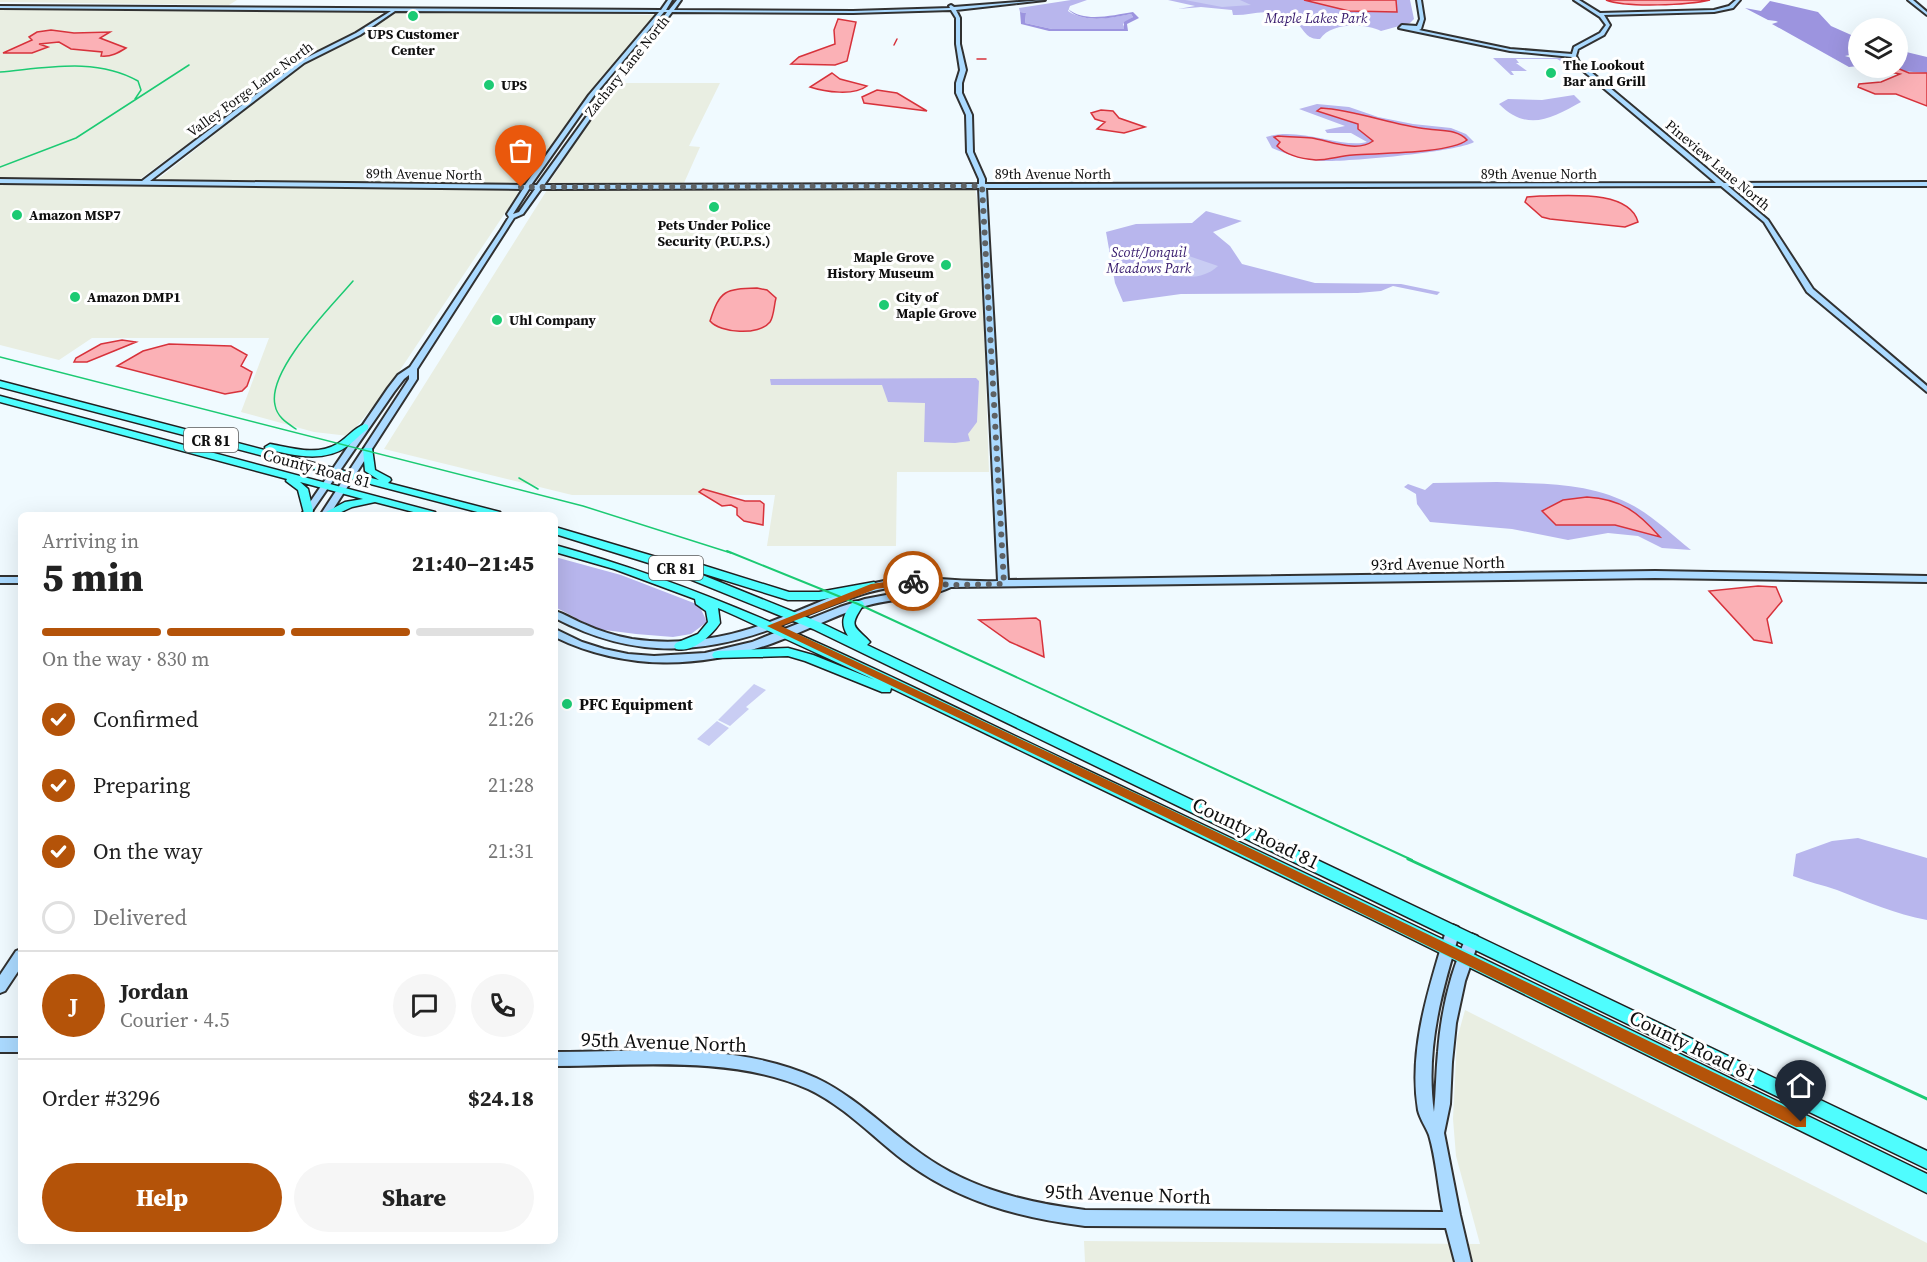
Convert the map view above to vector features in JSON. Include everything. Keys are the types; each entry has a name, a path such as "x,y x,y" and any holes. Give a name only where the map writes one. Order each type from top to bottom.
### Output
{"highway":[{"name":"County Road 81","path":"0,384 488,512"},
{"name":"County Road 81","path":"0,399 423,512"},
{"path":"185,433 309,454 339,447 364,427"},
{"path":"368,450 368,466 375,476 438,499"},
{"path":"227,460 300,486 306,497 307,512"},
{"path":"332,512 349,504 378,500"},
{"name":"County Road 81","path":"558,531 691,574 794,616 1927,1160"},
{"path":"606,545 654,554 788,596 819,596 874,586"},
{"name":"County Road 81","path":"558,549 642,574 772,626 1169,814 1927,1184"},
{"path":"642,574 652,583 712,609 715,615 710,630 697,639 680,646"},
{"path":"858,604 847,622 851,633 857,639 940,679 968,698"},
{"path":"718,655 788,652 936,705"}],"street":[{"name":"Zachary Lane North","path":"512,217 510,214 527,187 591,95 644,37 670,0"},
{"name":"Zachary Lane North","path":"635,58 679,0"},
{"path":"951,7 1022,0"},
{"path":"0,5 392,10 672,10 951,7 1042,0"},
{"path":"1418,28 1422,19 1419,0"},
{"path":"1418,28 1400,27 1409,25 1418,28 1431,33 1510,50 1574,56 1579,46 1606,30 1607,22 1599,14 1576,0"},
{"path":"1599,14 1707,12 1725,9 1738,0"},
{"path":"1910,0 1927,14"},
{"path":"1917,0 1927,8"},
{"path":"951,7 958,18 958,44 963,70 959,93 969,115 970,152 981,173 1004,584"},
{"name":"Valley Forge Lane North","path":"143,183 151,180 167,165 302,62 358,34 392,10"},
{"path":"644,37 648,38 644,47"},
{"name":"Pineview Lane North","path":"1574,56 1581,67 1766,221 1810,290 1927,390"},
{"name":"Zachary Lane North","path":"308,512 364,427 401,377 412,369 512,217 521,213 603,92 620,73"},
{"name":"89th Avenue North","path":"0,181 527,187 1927,184"},
{"name":"Zachary Lane North","path":"329,512 413,379 412,369"},
{"name":"93rd Avenue North","path":"558,616 579,629 616,641 680,646 724,640 772,626 874,586 907,581 950,585 1732,574 1927,579"},
{"path":"0,580 18,580"},
{"name":"93rd Avenue North","path":"558,634 589,649 632,658 677,659 718,655 786,633 858,604 950,585"},
{"path":"1453,932 1432,998 1423,1076 1427,1114 1436,1134 1452,1220 1463,1262"},
{"path":"1436,1134 1443,1115 1444,1052 1451,1008 1472,940"},
{"path":"0,987 18,960"},
{"path":"0,1045 18,1045"},
{"name":"95th Avenue North","path":"558,1059 731,1062 798,1078 846,1104 909,1156 939,1176 1000,1204 1027,1211 1085,1218 1452,1220"}],"shaded area":[{"path":"0,0 237,0 229,5 0,2"},
{"path":"1185,0 1240,0 1251,5 1222,7"},
{"path":"1304,0 1396,0 1397,12 1349,11"},
{"path":"1606,0 1710,0 1658,5 1615,3"},
{"path":"1770,1 1818,12 1831,26 1848,34 1848,55 1845,56 1848,57 1848,66 1772,24 1778,22 1768,20 1745,8 1761,11"},
{"path":"0,8 382,13 361,30 302,59 140,179 0,179"},
{"path":"1068,9 1091,17 1133,12 1139,18 1127,24 1128,31 1049,31 1021,24 1020,12 1026,13 1025,23 1052,29 1124,29 1124,22 1133,17 1131,14 1089,18 1073,14"},
{"path":"545,12 654,15 642,34 588,94 525,182 514,185 157,180 309,60 369,30 393,13"},
{"path":"838,19 856,22 847,61 835,65 791,64 799,57 835,44 834,30"},
{"path":"51,30 74,33 110,32 100,38 126,48 108,56 101,56 102,52 71,49 59,42 39,44 48,47 32,53 3,53 32,40 29,37 37,32"},
{"path":"1908,52 1927,57 1927,73 1908,72"},
{"path":"832,73 840,79 867,86 847,92 831,92 810,87"},
{"path":"1908,73 1927,73 1927,106 1896,94 1875,94 1858,87 1859,84 1881,82 1890,78 1908,78"},
{"path":"621,83 720,83 689,146 700,147 684,183 549,183 602,102"},
{"path":"877,90 897,93 927,111 864,103 862,97"},
{"path":"1321,108 1414,127 1454,132 1467,140 1445,148 1316,160 1295,156 1277,146 1280,142 1274,137 1278,136 1312,138 1351,146 1373,141 1358,129 1358,124 1317,111"},
{"path":"1101,110 1113,111 1119,118 1145,127 1124,133 1097,129 1105,122 1095,119 1091,113"},
{"path":"0,184 512,189 519,192 390,385 349,436 314,432 241,412 269,338 92,338 59,360 0,345"},
{"path":"975,189 980,215 989,472 897,472 896,546 767,546 775,495 572,495 384,449 547,190"},
{"path":"1527,197 1610,199 1623,204 1632,211 1638,222 1625,227 1542,217 1525,202"},
{"path":"1175,253 1218,266 1210,272 1193,277 1175,276 1148,269"},
{"path":"738,289 767,290 776,298 771,320 765,326 740,331 722,328 710,321 717,303 725,293"},
{"path":"122,340 136,342 87,362 74,362 76,358 101,344"},
{"path":"169,344 231,346 247,355 241,366 252,372 247,386 242,391 225,394 117,366 143,351"},
{"path":"703,489 745,501 760,501 764,504 763,525 744,521 737,515 737,508 731,505 722,506 699,492"},
{"path":"1599,498 1628,508 1644,520 1660,537 1615,525 1556,525 1542,511 1563,500"},
{"path":"1758,586 1776,587 1782,601 1767,619 1772,643 1754,640 1709,591"},
{"path":"1036,618 1040,621 1044,657 1010,642 979,620"},
{"path":"754,684 766,690 746,707 749,709 730,726 718,720"},
{"path":"717,721 729,728 709,746 697,739"},
{"path":"1465,1010 1927,1243 1927,1262 1085,1262 1084,1241 1480,1244 1456,1156 1453,1119 1457,1039"}],"green space":[{"path":"1071,0 1087,0 1070,6 1068,11 1082,17 1107,18 1131,14 1133,17 1123,24 1125,29 1052,29 1025,23 1026,13 1020,12 1019,8"},
{"name":"Maple Lakes Park","path":"1168,0 1410,0 1414,19 1410,23 1381,31 1366,26 1340,27 1316,39 1307,35 1298,24 1276,14 1265,12 1233,15 1232,10 1201,7 1178,9 1195,6"},
{"path":"1493,58 1566,58 1582,73 1557,59 1516,59 1519,63 1516,63 1527,71 1511,71 1514,75 1511,75"},
{"path":"1574,95 1581,102 1539,120 1519,118 1499,104 1508,99 1542,100"},
{"path":"1317,104 1349,107 1378,117 1413,124 1451,128 1466,134 1474,142 1425,153 1335,161 1303,158 1272,148 1266,137 1279,134 1346,143 1367,142 1351,133 1327,133 1325,130 1345,126 1299,109"},
{"name":"Scott/Jonquil Meadows Park","path":"1206,211 1242,221 1213,232 1230,246 1242,264 1315,283 1401,284 1440,292 1437,295 1393,286 1381,291 1358,293 1181,294 1123,302 1115,283 1106,232 1136,224 1192,223"},
{"path":"976,378 979,381 977,422 968,434 970,441 955,443 924,442 925,403 888,402 882,385 771,385 770,379"},
{"path":"1497,482 1564,485 1612,496 1645,513 1691,550 1662,548 1638,536 1608,533 1568,540 1512,529 1430,522 1417,504 1416,494 1404,487 1408,484 1425,490 1433,483"},
{"path":"558,558 621,575 699,605 707,622 691,634 673,637 597,629 558,609"},
{"path":"1858,838 1927,858 1927,920 1893,911 1793,876 1796,854 1832,841"}],"waterway":[{"path":"894,45 897,39"},
{"path":"977,59 986,59"}],"railway":[{"path":"0,167 76,138 189,65"},
{"path":"0,72 70,66 105,69 138,81 141,90 135,99"},
{"path":"296,429 283,419 276,409 275,391 281,375 290,357 303,340 353,281"},
{"path":"0,357 583,506 731,553"},
{"path":"519,478 538,489"},
{"path":"727,551 858,604 1412,860"},
{"path":"1408,859 1927,1099"}],"way so far":[{"path":"521,187 982,186 998,515 1004,584 950,585 930,581 913,581"}],"place":[{"name":"UPS Customer Center","path":"413,16"},
{"name":"The Lookout Bar and Grill","path":"1551,73"},
{"name":"UPS","path":"489,85"},
{"name":"Pets Under Police Security (P.U.P.S.)","path":"714,207"},
{"name":"Amazon MSP7","path":"17,215"},
{"name":"Maple Grove History Museum","path":"946,265"},
{"name":"Amazon DMP1","path":"75,297"},
{"name":"City of Maple Grove","path":"884,305"},
{"name":"Uhl Company","path":"497,320"},
{"name":"PFC Equipment","path":"567,704"}],"route":[{"path":"913,581 874,586 772,626 1169,814 1801,1122"}]}
